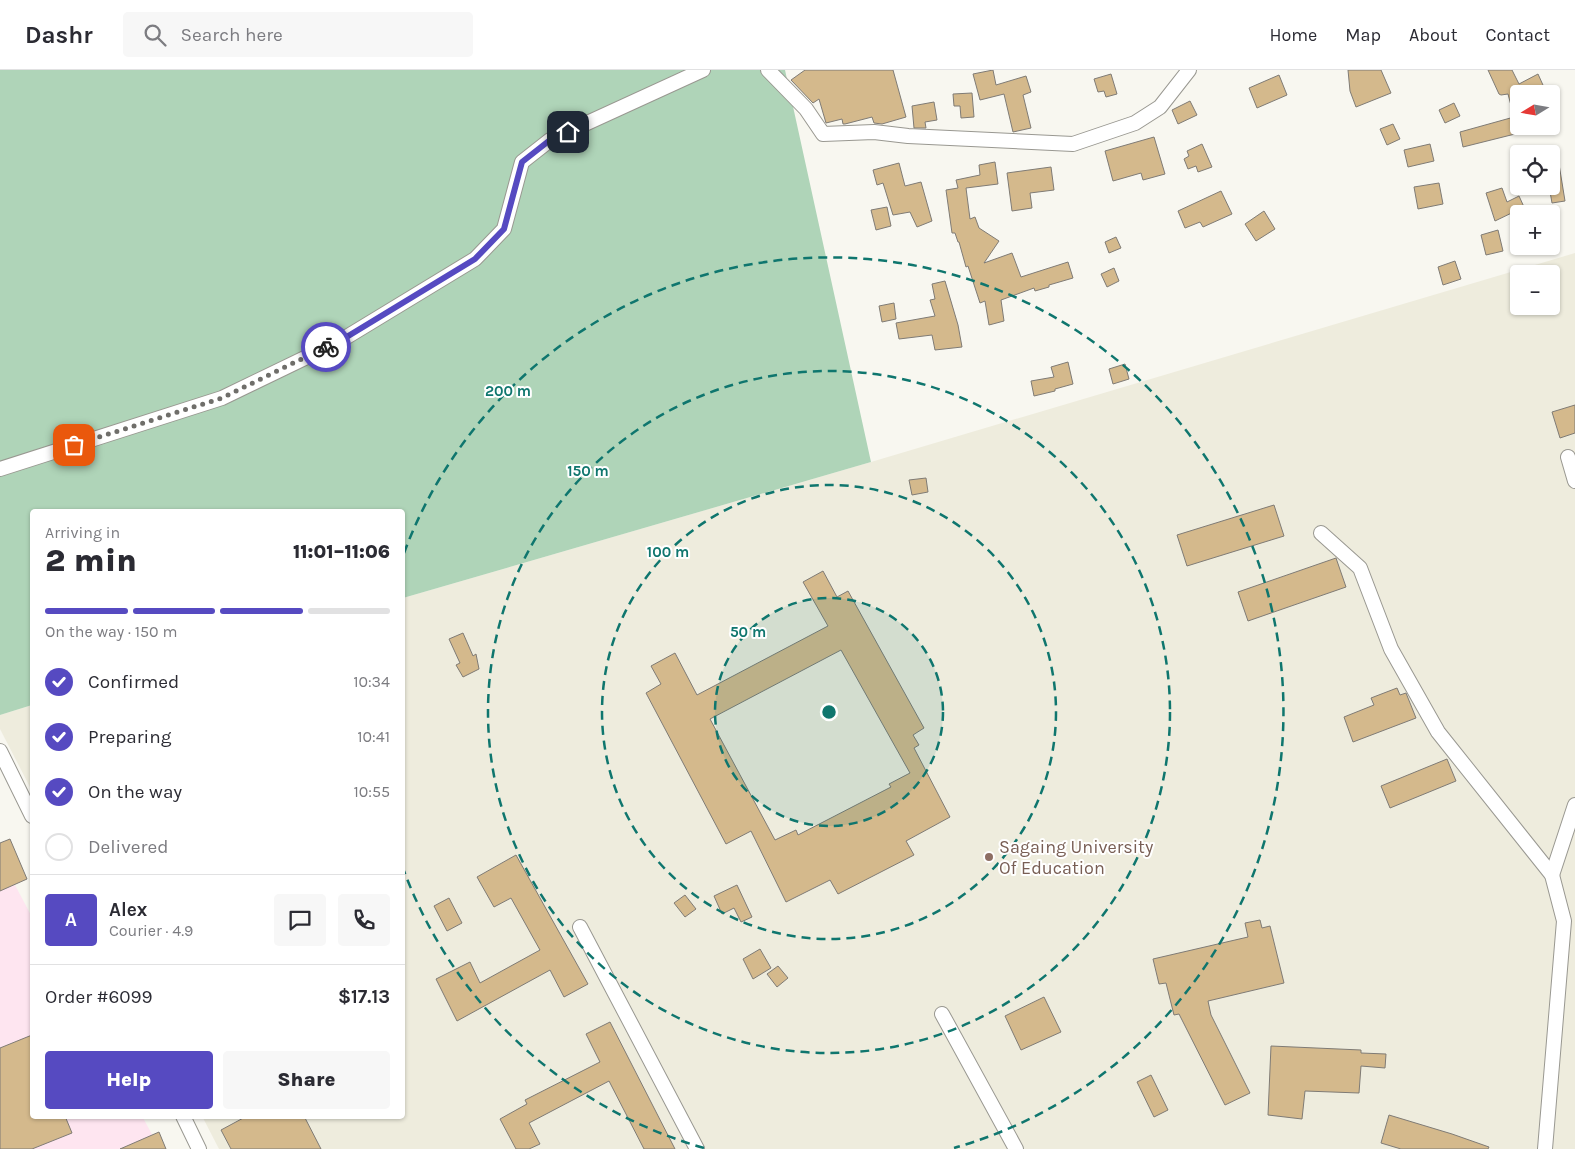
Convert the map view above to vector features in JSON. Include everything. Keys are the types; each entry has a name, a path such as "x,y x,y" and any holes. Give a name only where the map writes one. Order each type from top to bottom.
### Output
{"street":[{"path":"0,469 222,398 340,341 475,259 504,229 522,162 550,140 703,70"},
{"path":"768,70 806,108 823,134 874,132 908,136 1073,144 1134,123 1160,107 1189,70"},
{"path":"1568,457 1575,481"},
{"path":"1321,533 1360,568 1391,649 1438,732 1552,876 1564,921 1545,1149"},
{"path":"0,751 30,812"},
{"path":"1552,876 1575,805"},
{"path":"580,927 698,1149"},
{"path":"942,1014 1016,1149"},
{"path":"185,1119 200,1149"}],"shaded area":[{"name":"Sagaing University Of Education","path":"1575,253 1575,1149 219,1149 204,1119 405,1119 405,597 871,462 1510,272 1510,315 1560,315 1560,265 1535,265"},
{"path":"30,706 30,787 0,729 0,715"},
{"path":"0,857 30,913 30,1119 144,1119 160,1149 0,1149"}],"green space":[{"path":"0,70 785,70 871,462 405,597 405,509 30,509 30,706 0,715"}],"building":[{"path":"805,70 893,70 906,117 882,124 874,123 872,117 845,124 843,124 842,119 826,123 819,99 813,103 791,80"},
{"path":"993,70 996,85 1026,76 1031,92 1023,95 1031,128 1013,132 1004,94 980,100 973,74"},
{"path":"1348,70 1381,70 1391,93 1356,107 1350,91"},
{"path":"1488,70 1512,70 1519,84 1538,74 1543,85 1510,85 1510,102 1508,94 1499,94"},
{"path":"1111,74 1117,94 1106,97 1104,91 1098,92 1094,79"},
{"path":"1279,75 1287,95 1257,108 1249,88"},
{"path":"972,93 974,117 961,118 960,106 954,106 953,94"},
{"path":"1190,101 1197,115 1178,124 1172,110"},
{"path":"934,102 937,120 925,122 926,128 914,128 912,106"},
{"path":"1454,103 1460,116 1445,123 1439,110"},
{"path":"1510,118 1511,135 1463,147 1460,132"},
{"path":"1393,124 1400,139 1387,145 1380,129"},
{"path":"1154,137 1165,174 1143,180 1141,173 1113,181 1105,151"},
{"path":"1202,144 1212,167 1198,172 1196,166 1188,169 1184,159 1189,156 1187,151"},
{"path":"1430,144 1434,161 1408,167 1404,150"},
{"path":"995,162 998,184 966,188 970,219 975,217 979,228 999,241 984,263 1012,253 1021,277 1068,262 1073,278 1035,291 1034,288 1001,300 1004,321 989,325 985,301 980,303 968,266 966,267 959,242 955,233 952,233 946,190 958,188 956,180 980,175 979,165"},
{"path":"899,163 905,186 921,182 932,221 917,227 910,212 893,215 883,183 877,185 873,170"},
{"path":"1051,167 1054,190 1030,193 1032,208 1012,211 1007,173"},
{"path":"1560,170 1565,201 1552,203 1551,195 1560,195"},
{"path":"1439,183 1443,204 1418,209 1414,187"},
{"path":"1502,188 1507,202 1519,196 1523,205 1510,205 1510,214 1495,221 1486,193"},
{"path":"1221,191 1232,214 1203,227 1200,222 1185,228 1178,211"},
{"path":"887,207 891,226 876,230 871,210"},
{"path":"1264,211 1275,229 1256,241 1245,224"},
{"path":"1498,230 1503,251 1486,255 1481,235"},
{"path":"1116,237 1121,248 1109,253 1105,242"},
{"path":"1455,261 1461,279 1443,285 1438,267"},
{"path":"1114,268 1119,281 1107,287 1101,274"},
{"path":"945,281 958,325 962,347 935,350 932,335 899,339 896,323 935,316 930,300 935,299 932,284"},
{"path":"894,303 896,319 882,322 879,306"},
{"path":"1068,362 1073,384 1034,396 1031,381 1054,377 1051,367"},
{"path":"1125,364 1129,379 1113,384 1109,369"},
{"path":"1575,405 1575,433 1560,438 1552,412"},
{"path":"926,478 928,492 912,495 909,480"},
{"path":"1274,505 1284,536 1187,566 1177,535"},
{"path":"1336,558 1346,587 1248,621 1238,592"},
{"path":"823,571 837,597 848,591 924,728 913,735 919,745 914,748 950,817 906,841 914,855 838,894 830,880 786,902 751,831 726,844 646,693 661,684 651,666 675,653 697,695 828,626 803,582","holes":["841,650 910,773 889,784 891,787 798,835 796,830 775,840 710,719"]},
{"path":"463,633 473,656 476,654 479,669 463,677 456,665 460,663 449,639"},
{"path":"1397,688 1400,695 1406,693 1416,718 1353,742 1344,717 1374,705 1371,698"},
{"path":"1447,759 1456,781 1390,808 1381,786"},
{"path":"10,839 27,879 0,891 0,843"},
{"path":"516,855 588,984 564,997 550,970 457,1021 436,979 470,962 480,983 540,950 511,898 494,907 477,877"},
{"path":"737,885 752,917 741,922 734,908 722,914 714,896"},
{"path":"685,895 696,909 685,917 674,903"},
{"path":"449,898 462,923 447,931 434,906"},
{"path":"1260,920 1262,928 1270,926 1284,983 1208,1001 1211,1015 1250,1093 1225,1105 1179,1014 1174,1015 1166,983 1159,984 1153,959 1248,937 1245,923"},
{"path":"760,949 771,968 753,979 743,959"},
{"path":"778,966 788,978 777,987 767,974"},
{"path":"1044,997 1061,1032 1021,1050 1005,1016"},
{"path":"610,1022 675,1149 644,1149 609,1081 529,1123 540,1144 529,1149 516,1149 500,1119 527,1104 525,1100 600,1062 586,1034"},
{"path":"30,1036 30,1119 66,1119 72,1133 32,1149 0,1149 0,1048"},
{"path":"1271,1046 1361,1050 1361,1053 1386,1054 1385,1068 1361,1066 1359,1093 1305,1091 1302,1119 1268,1115"},
{"path":"1151,1075 1168,1110 1154,1117 1137,1082"},
{"path":"1389,1115 1489,1147 1488,1149 1401,1149 1381,1143"},
{"path":"241,1119 306,1119 321,1149 231,1149 221,1130"},
{"path":"159,1132 166,1149 120,1149"}],"way so far":[{"path":"74,445 222,398 326,347"}],"place":[{"name":"Sagaing University Of Education","path":"989,857"}],"route":[{"path":"326,347 340,341 475,259 504,229 522,162 550,140 568,132"}]}
